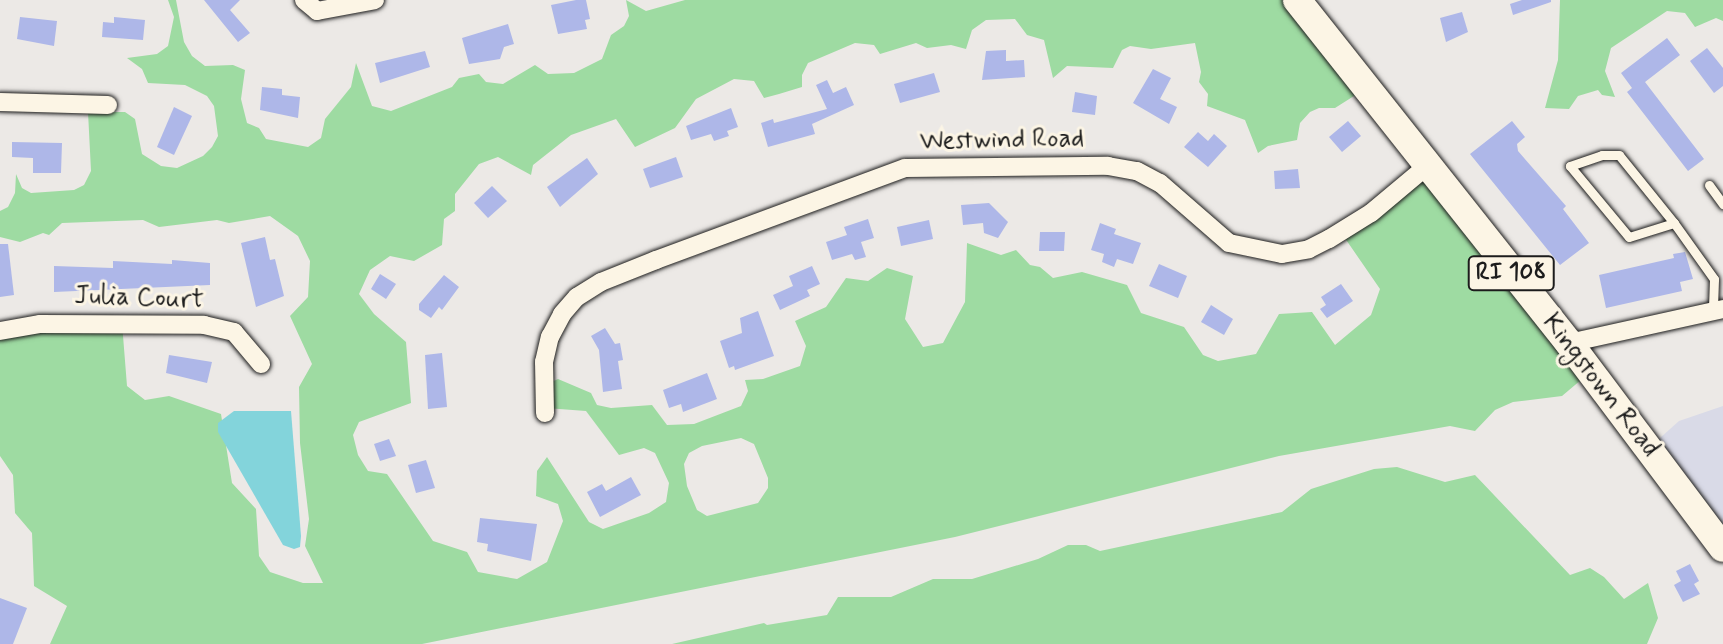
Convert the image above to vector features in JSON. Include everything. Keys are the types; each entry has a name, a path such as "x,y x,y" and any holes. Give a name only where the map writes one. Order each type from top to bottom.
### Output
{"main road":[{"name":"Kingstown Road","path":"1297,0 1569,343 1723,548"}],"street":[{"path":"304,0 317,11 375,0"},
{"path":"0,102 108,105"},
{"name":"Westwind Road","path":"545,413 544,362 550,337 562,314 577,297 601,282 656,260 905,168 1108,166 1137,171 1160,183 1229,243 1282,254 1309,249 1329,239 1371,213 1427,166"},
{"path":"1569,343 1718,310"},
{"name":"Julia Court","path":"0,331 40,324 204,325 234,332 261,364"}],"lane":[{"path":"1674,223 1629,237 1570,166 1602,155 1619,155 1674,223 1714,279 1718,310"},
{"path":"1709,185 1723,204"}],"shaded area":[{"path":"1723,406 1723,548 1651,446 1679,421"}],"green space":[{"path":"168,0 176,0 184,42 192,56 205,66 233,65 245,70 241,99 247,123 259,128 266,139 308,147 321,138 325,119 351,87 356,63 372,106 391,111 452,87 459,78 479,74 486,82 503,84 535,65 548,74 574,73 602,59 611,35 624,26 629,16 626,0 646,11 685,0 1297,0 1365,89 1335,108 1319,108 1310,112 1300,123 1297,140 1268,146 1258,153 1245,120 1207,106 1208,94 1199,82 1201,72 1195,43 1151,49 1130,46 1122,50 1113,68 1067,66 1053,78 1044,40 1027,35 1015,19 986,20 972,30 966,49 951,45 927,48 916,43 880,54 874,45 855,43 808,63 802,75 802,87 764,98 754,81 734,79 696,99 675,128 635,147 616,119 571,135 533,165 531,175 498,157 479,164 455,194 455,211 444,219 442,245 414,261 390,256 370,270 359,294 374,314 406,342 411,403 359,422 353,435 358,455 368,471 387,474 433,541 467,552 478,572 517,579 547,562 563,521 558,504 536,496 537,471 547,457 589,522 603,529 649,513 666,502 669,483 655,453 644,448 619,455 586,411 546,408 543,386 558,379 591,393 597,405 611,408 652,405 667,425 694,424 741,406 748,391 745,380 763,379 800,366 806,346 795,321 826,307 846,278 868,281 887,268 913,276 905,319 923,347 943,343 965,302 967,243 1001,255 1016,250 1030,265 1040,267 1053,278 1082,272 1127,285 1141,313 1184,327 1203,355 1218,361 1256,354 1279,314 1312,312 1335,345 1371,315 1380,289 1340,231 1422,170 1588,374 1562,396 1513,402 1495,410 1475,431 1450,426 1279,456 955,537 422,644 50,644 67,606 34,586 32,533 15,513 13,475 0,456 0,331 122,323 127,386 145,400 169,396 221,414 232,483 256,509 259,556 270,572 303,583 323,583 305,546 309,519 300,443 299,387 312,364 290,316 308,297 310,261 298,236 270,216 229,223 217,220 159,227 143,220 62,223 49,235 43,233 20,242 0,237 0,211 8,207 15,193 16,174 22,188 31,193 74,190 84,185 91,171 88,112 125,112 135,119 142,154 161,166 177,168 203,156 212,147 218,136 214,106 207,96 185,85 148,83 142,69 127,58 157,54 168,46 174,17","holes":["741,438 754,444 768,478 768,488 758,503 707,516 697,510 687,486 684,464 689,453 702,446"]},
{"path":"1560,0 1723,0 1723,21 1716,18 1695,27 1685,13 1667,11 1611,48 1605,71 1615,97 1602,95 1598,90 1578,96 1569,109 1545,108 1558,60"},
{"path":"1397,467 1445,482 1475,475 1570,575 1590,568 1604,577 1624,599 1648,583 1658,618 1647,644 672,644 764,623 827,615 838,597 891,597 933,579 972,579 1038,559 1068,545 1086,545 1100,551 1282,512 1311,489 1374,469"}],"water":[{"path":"234,411 291,411 300,547 294,549 283,545 218,432 218,423"}],"building":[{"path":"204,0 240,0 230,10 250,33 238,42"},
{"path":"586,0 590,19 585,20 587,29 558,34 551,5"},
{"path":"1522,0 1551,2 1513,15 1510,4"},
{"path":"1462,12 1468,32 1446,42 1440,18"},
{"path":"20,17 57,21 54,46 17,39"},
{"path":"114,17 145,20 143,40 102,37 103,22 114,23"},
{"path":"508,24 514,44 504,47 500,59 469,64 462,38"},
{"path":"1667,38 1680,55 1645,82 1704,159 1688,171 1627,92 1632,88 1621,73"},
{"path":"1707,48 1723,68 1723,86 1714,93 1690,61"},
{"path":"1006,50 1006,61 1024,60 1025,77 982,80 986,51"},
{"path":"425,51 430,67 380,83 375,63"},
{"path":"1153,69 1171,78 1160,99 1177,107 1169,124 1133,103"},
{"path":"934,73 940,92 900,103 894,84"},
{"path":"827,80 833,93 846,87 854,105 812,124 815,134 768,147 761,123 773,119 774,123 827,109 816,85"},
{"path":"262,87 282,89 282,95 300,97 298,118 260,110"},
{"path":"1075,92 1097,96 1095,115 1072,112"},
{"path":"174,107 192,116 174,155 157,147"},
{"path":"731,108 738,127 727,131 729,136 714,141 711,134 691,140 686,126"},
{"path":"1348,121 1361,136 1342,152 1329,137"},
{"path":"1512,121 1525,137 1517,144 1518,151 1566,206 1563,209 1589,243 1560,265 1470,154"},
{"path":"1198,132 1208,141 1214,134 1227,146 1208,167 1184,147"},
{"path":"12,142 62,143 61,173 33,173 33,158 12,157"},
{"path":"676,157 683,177 650,188 643,169"},
{"path":"587,158 598,174 560,207 547,187"},
{"path":"1298,169 1300,188 1275,189 1274,171"},
{"path":"492,186 507,201 488,218 474,203"},
{"path":"989,203 1008,222 998,238 984,233 983,223 963,225 961,205"},
{"path":"868,219 874,238 861,242 866,257 855,260 852,254 832,260 826,242 847,235 844,227"},
{"path":"929,220 933,239 901,246 897,227"},
{"path":"1100,223 1116,229 1114,234 1141,243 1133,264 1117,259 1114,267 1102,262 1104,254 1091,250"},
{"path":"1040,232 1065,232 1064,251 1039,251"},
{"path":"265,237 270,260 275,259 284,296 256,307 241,243"},
{"path":"0,244 8,244 14,295 0,297"},
{"path":"1685,252 1693,279 1680,282 1682,291 1606,308 1599,275 1674,258 1673,254"},
{"path":"172,260 210,263 210,285 54,292 54,266 113,268 113,261 172,264"},
{"path":"1159,264 1187,276 1178,298 1149,286"},
{"path":"812,266 820,284 807,290 810,296 780,310 773,295 793,286 789,276"},
{"path":"380,274 396,284 386,299 371,289"},
{"path":"444,275 459,287 442,310 439,307 431,318 419,310 419,304"},
{"path":"1341,284 1353,301 1327,318 1320,309 1326,305 1321,297"},
{"path":"1211,305 1233,319 1224,335 1201,322"},
{"path":"758,311 774,356 735,370 734,366 729,368 720,341 742,333 740,318"},
{"path":"605,328 615,344 620,343 623,360 618,361 622,389 603,392 599,350 591,336"},
{"path":"442,353 447,407 428,409 425,355"},
{"path":"169,355 212,362 207,383 166,373"},
{"path":"707,373 717,399 683,412 681,404 669,408 663,390"},
{"path":"389,439 396,456 380,461 374,444"},
{"path":"426,460 435,488 416,493 408,465"},
{"path":"631,477 641,495 600,517 587,492 602,484 606,491"},
{"path":"480,518 537,524 531,561 487,551 488,544 477,542"},
{"path":"1690,564 1699,581 1694,584 1700,594 1683,602 1674,585 1681,581 1676,571"},
{"path":"0,598 27,608 13,644 0,644"}]}
